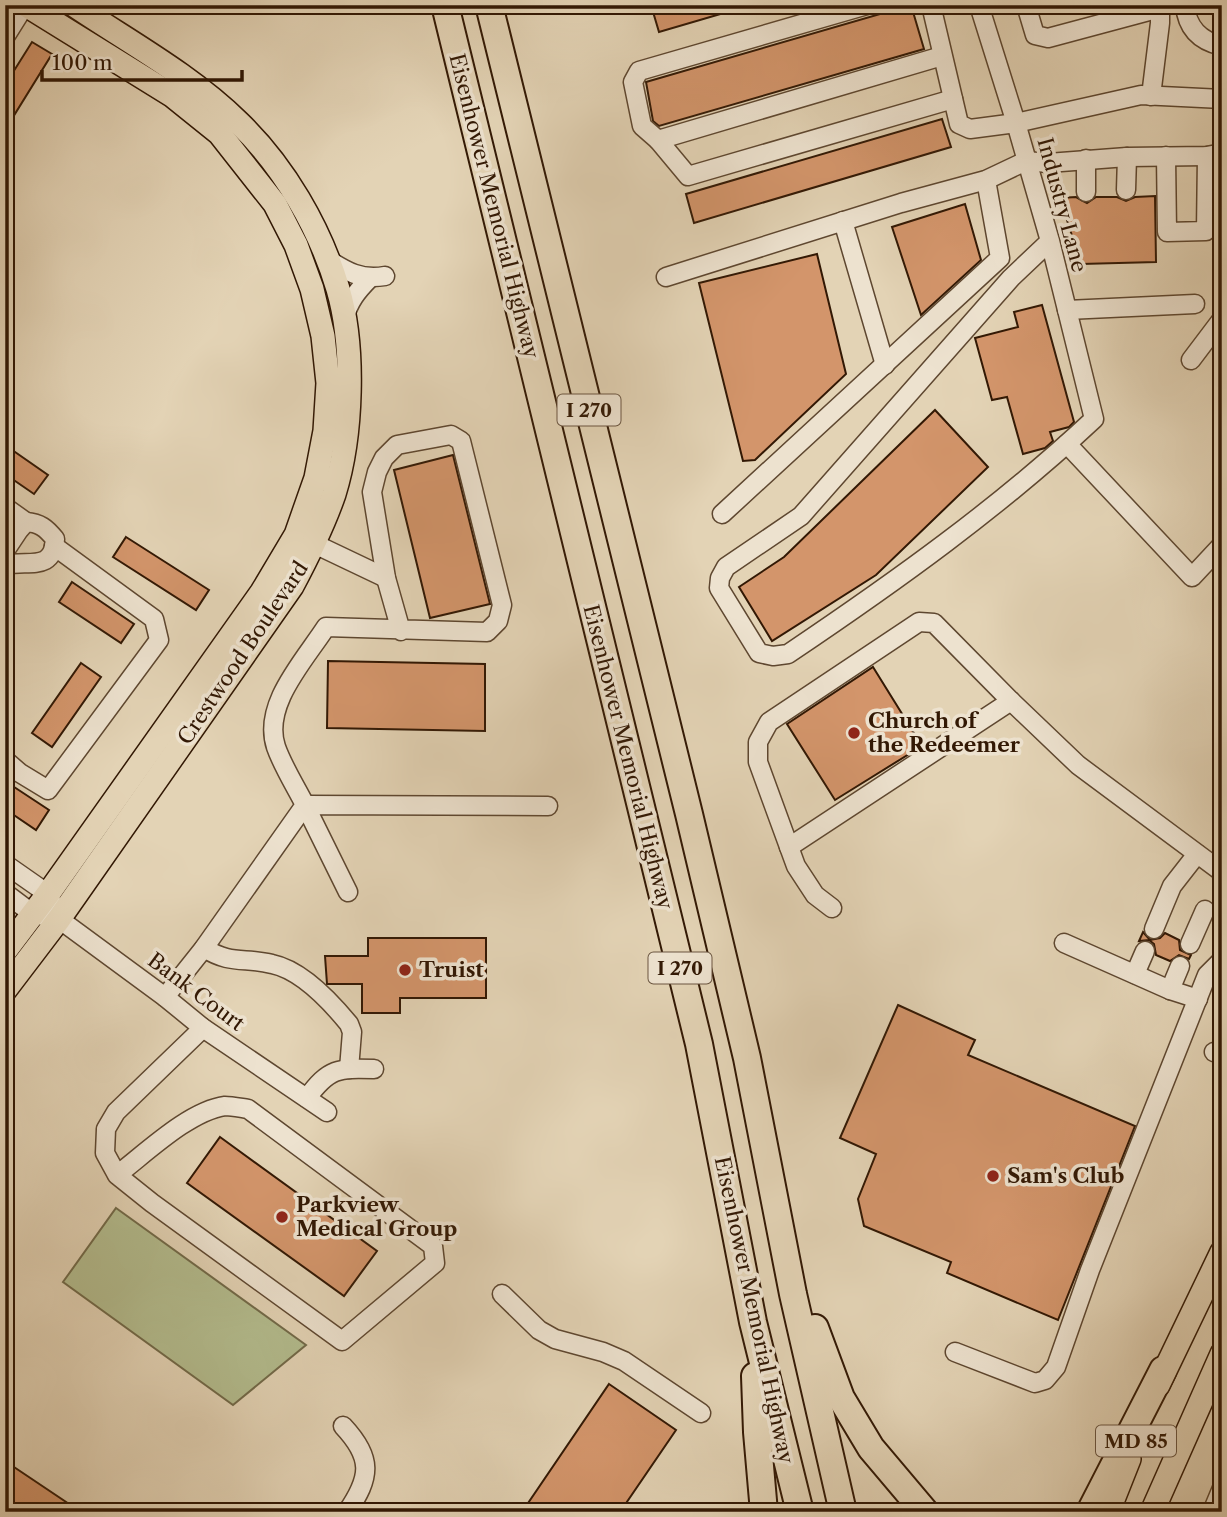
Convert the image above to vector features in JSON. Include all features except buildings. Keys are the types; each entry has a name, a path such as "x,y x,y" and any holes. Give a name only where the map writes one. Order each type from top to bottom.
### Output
{"highway":[{"name":"Eisenhower Memorial Highway","path":"444,5 699,1044 753,1322 800,1512"},
{"name":"Eisenhower Memorial Highway","path":"489,5 747,1058 793,1294 843,1512"},
{"path":"793,1294 814,1326 841,1398 871,1448 925,1512"},
{"path":"753,1322 757,1433 764,1512"},
{"path":"1090,1512 1163,1370"}],"main road":[{"name":"Crestwood Boulevard","path":"5,990 59,919 292,586 305,539 325,431 328,383 323,336 313,289 296,245 275,204 219,133 173,96 26,5"},
{"name":"Crestwood Boulevard","path":"5,951 262,592 305,539 334,493 347,433 349,386 344,319 338,290 327,259 290,187 270,158 238,121 185,77 74,5"},
{"name":"MD 85","path":"1108,1512 1163,1370 1222,1252"},
{"name":"MD 85","path":"1152,1512 1222,1354"}],"street":[{"path":"5,37 26,5"},
{"path":"867,5 639,71 633,82 642,126 658,140 688,176 953,99"},
{"path":"931,5 959,124 970,129 1016,123 1141,95 1222,99"},
{"name":"Industry Lane","path":"979,5 1051,241 1094,419 1067,444"},
{"path":"1026,5 1035,35 1048,37 1160,6 1151,96"},
{"path":"1185,5 1192,30 1209,43 1222,46"},
{"path":"658,140 943,56"},
{"path":"666,277 843,221 986,180 1026,161 1048,163 1127,157 1166,156 1214,155 1206,231 1167,232 1166,156"},
{"path":"1126,190 1127,157"},
{"path":"1086,159 1086,192"},
{"path":"722,514 1000,258 986,180"},
{"path":"843,221 885,365"},
{"path":"1051,241 1011,278 801,516 726,567 720,578 719,588 759,653 773,656 788,654 865,602 984,515 1067,444 1192,577 1220,547"},
{"path":"327,259 354,276 377,277 358,290 347,306 344,319"},
{"path":"1067,310 1195,304"},
{"path":"1191,360 1222,319"},
{"path":"348,892 276,747 272,730 274,713 280,696 326,627 401,631 487,632 498,621 502,605 461,441 451,435 397,445 390,450 377,472 372,492 386,578 401,631"},
{"path":"5,507 26,522 47,528 55,539 50,556 44,561 5,565"},
{"path":"5,551 26,522"},
{"path":"305,539 386,578"},
{"path":"5,760 48,790 159,640 154,619 54,546"},
{"path":"832,908 815,895 796,866 758,762 758,742 769,722 919,622 934,623 1078,765 1222,873"},
{"path":"789,848 1011,701"},
{"path":"305,805 548,806"},
{"path":"165,997 204,948 305,805"},
{"path":"1154,929 1172,886 1197,854"},
{"path":"5,863 48,894 59,919"},
{"path":"5,893 33,914 59,919"},
{"path":"1190,944 1205,910"},
{"name":"Bank Court","path":"59,919 203,1028 327,1112"},
{"path":"1063,943 1170,990 1198,999"},
{"path":"204,948 219,957 235,961 271,963 286,967 301,977 349,1024 352,1032 349,1069"},
{"path":"1135,974 1145,951"},
{"path":"956,1352 1035,1383 1045,1380 1056,1367 1090,1270 1207,975 1222,960"},
{"path":"1170,990 1180,966"},
{"path":"117,1175 184,1124 206,1112 226,1106 248,1110 433,1246 435,1263 342,1341 117,1175 105,1153 106,1129 116,1112 203,1028"},
{"path":"307,1098 327,1074 342,1068 374,1069"},
{"path":"502,1294 539,1330 555,1339 603,1352 624,1361 701,1413"},
{"path":"343,1426 363,1451 366,1475 360,1493 347,1512"},
{"path":"1212,1512 1222,1488"}],"green space":[{"path":"116,1208 306,1345 233,1405 63,1282"}],"place":[{"name":"Church of the Redeemer","path":"854,733"},
{"name":"Truist","path":"405,970"},
{"name":"Sam's Club","path":"993,1176"},
{"name":"Parkview Medical Group","path":"282,1217"}]}
